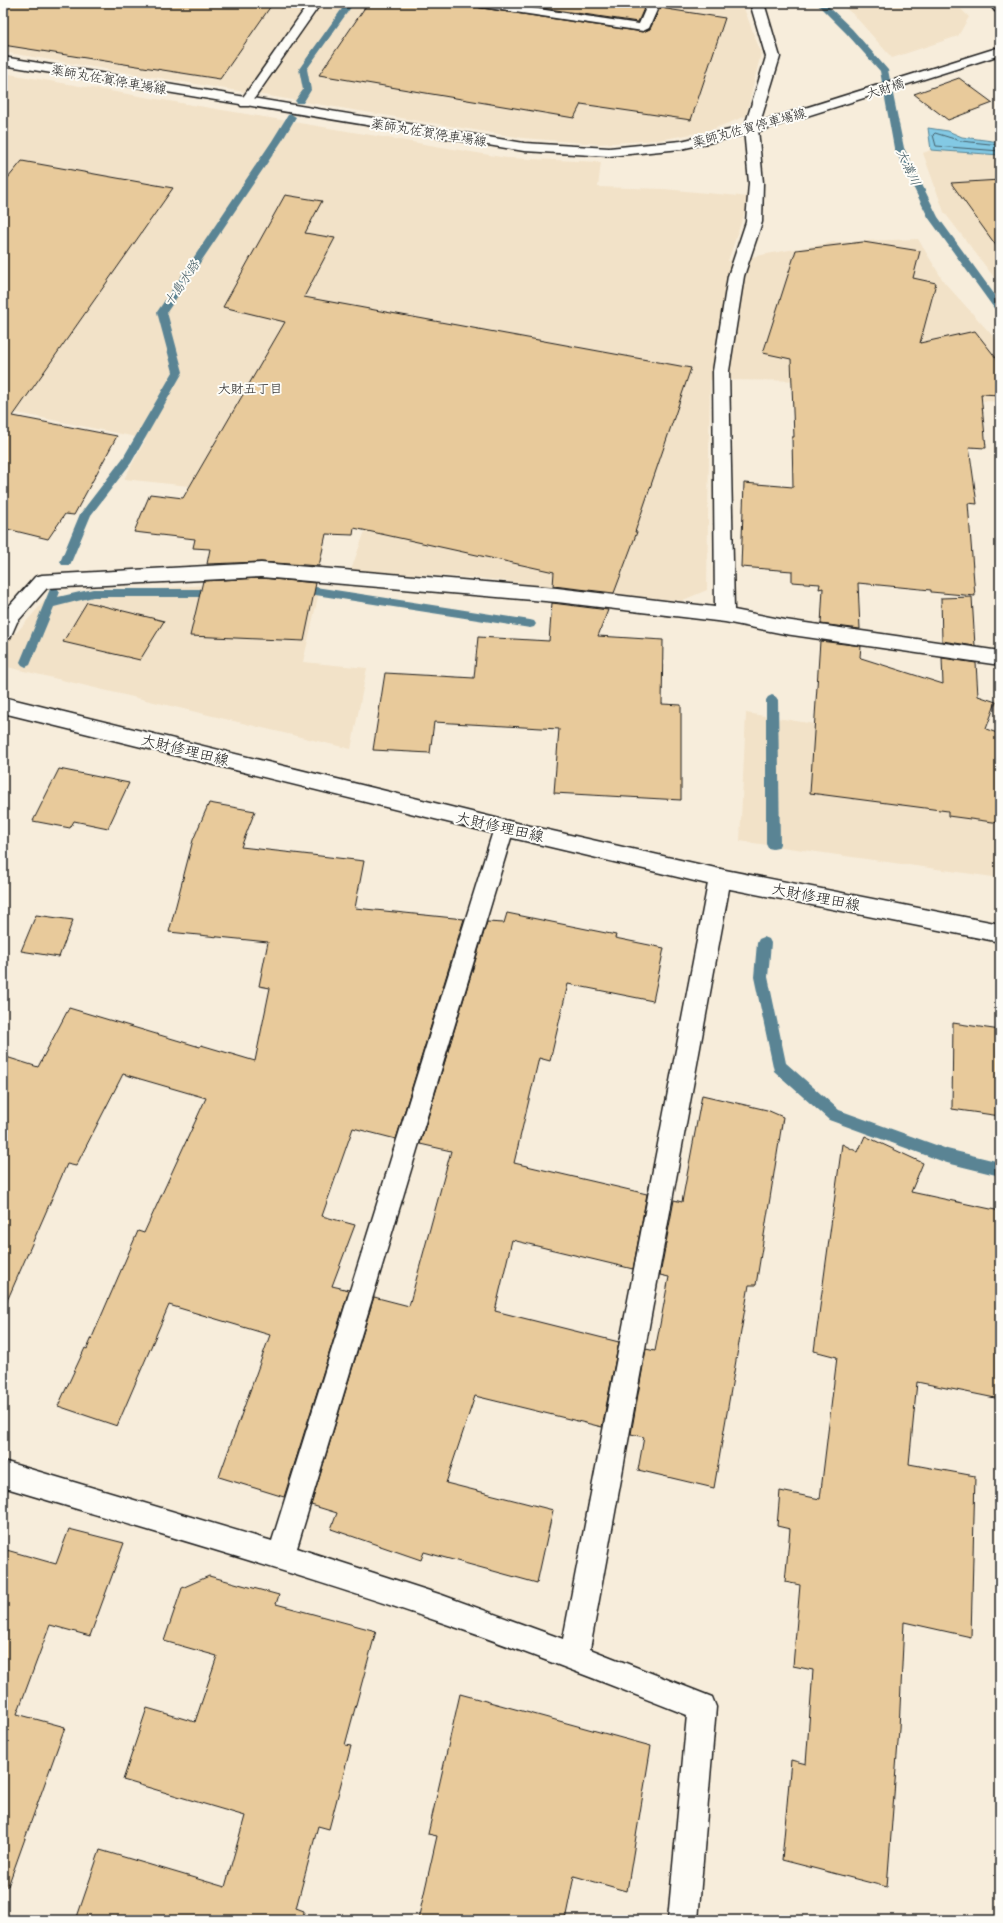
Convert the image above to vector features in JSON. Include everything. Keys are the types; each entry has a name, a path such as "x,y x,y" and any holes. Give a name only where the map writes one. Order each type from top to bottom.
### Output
{"street":[{"path":"725,615 721,371 736,276 754,222 756,183 751,129 773,56 757,3"},
{"path":"996,3 1000,8"},
{"name":"大財橋","path":"852,98 1000,51"},
{"name":"薬師丸佐賀停車場線","path":"3,62 524,147 602,152 681,145 751,129 852,98"},
{"path":"5,623 42,582 262,570 557,595 725,615 785,627 1000,658"},
{"name":"大財修理田線","path":"3,705 504,828 720,878 1000,933"},
{"path":"281,1557 504,828"},
{"path":"574,1657 720,878"},
{"path":"3,1474 281,1557 444,1610 574,1657 702,1707 683,1920"}],"lane":[{"path":"245,102 315,3"},
{"path":"475,3 643,28 654,3"}],"shaded area":[{"path":"3,3 742,3 761,53 746,116 708,131 659,140 598,144 523,138 3,52"},
{"path":"839,3 955,3 969,17 958,36 892,58 854,15"},
{"path":"3,73 507,158 601,162 598,187 664,189 750,197 728,261 835,242 918,239 944,282 1000,344 1000,402 906,395 836,381 710,380 707,590 681,601 477,578 351,570 374,506 124,479 146,439 3,410"},
{"path":"931,150 1000,155 1000,285 944,212 923,153"},
{"path":"259,581 320,588 303,662 367,668 351,749 3,666 3,630 16,633 48,597"},
{"path":"746,713 1000,754 1000,878 740,841"}],"water":[{"path":"928,128 948,131 962,137 1000,142 1000,155 931,150"}],"building":[{"path":"3,3 273,3 220,79 3,45"},
{"path":"368,3 468,3 475,7 643,32 650,29 660,8 725,18 691,120 581,104 574,118 319,75"},
{"path":"508,3 629,3 645,6 638,22"},
{"path":"959,78 993,103 948,120 914,94"},
{"path":"22,161 173,188 13,416 117,436 74,515 65,514 48,539 3,528 3,184"},
{"path":"1000,180 1000,251 951,183"},
{"path":"285,195 322,201 305,233 335,238 304,297 691,368 635,532 637,532 614,593 553,586 554,572 354,528 353,535 326,534 319,566 261,562 207,564 210,549 193,548 195,539 134,532 150,494 183,498 285,322 223,307"},
{"path":"863,242 920,251 913,278 936,283 920,343 975,331 1000,363 1000,395 981,394 986,448 969,447 977,504 968,503 975,596 858,583 860,629 821,624 823,588 819,589 820,584 792,582 792,571 741,567 744,483 793,487 792,437 794,437 791,359 763,353 796,250"},
{"path":"261,578 316,583 304,641 190,636 203,581"},
{"path":"972,597 975,646 942,641 941,598"},
{"path":"87,602 164,621 140,660 63,642"},
{"path":"552,603 608,610 598,636 663,640 662,704 681,705 681,800 554,793 559,729 434,722 430,753 373,750 385,673 474,678 478,637 549,641"},
{"path":"820,641 861,646 861,658 943,684 942,658 976,663 978,696 996,702 986,729 1000,734 1000,823 948,816 948,811 810,793"},
{"path":"59,769 129,783 108,828 74,821 70,828 33,821"},
{"path":"209,803 255,811 241,847 364,861 355,908 464,919 396,1139 353,1128 322,1216 355,1225 332,1286 349,1290 284,1497 219,1477 270,1335 169,1305 117,1426 58,1406 85,1348 87,1349 138,1231 144,1233 206,1098 123,1074 76,1166 67,1164 3,1310 3,1056 38,1067 69,1008 200,1047 201,1045 255,1061 270,988 259,986 268,942 169,932 193,840"},
{"path":"507,913 616,935 615,938 664,948 653,1001 568,984 550,1061 539,1058 514,1163 647,1194 633,1269 512,1240 495,1311 619,1342 602,1427 475,1396 446,1483 553,1510 537,1583 424,1552 421,1560 331,1529 337,1513 311,1505 374,1297 409,1306 451,1151 420,1144 487,922 504,923"},
{"path":"36,915 73,920 59,957 21,951"},
{"path":"953,1023 1000,1030 1000,1116 952,1109"},
{"path":"702,1095 767,1110 783,1117 756,1285 749,1285 714,1488 638,1470 644,1437 631,1434 646,1349 655,1351 669,1277 660,1275 674,1200 682,1202"},
{"path":"865,1136 923,1163 911,1192 1000,1211 1000,1399 917,1382 909,1464 975,1476 971,1637 904,1622 899,1729 887,1887 782,1860 791,1760 806,1764 813,1670 793,1666 800,1585 785,1582 790,1529 777,1526 780,1491 820,1499 837,1357 814,1351 842,1144 858,1152"},
{"path":"69,1529 124,1543 90,1636 50,1625 17,1714 65,1727 8,1886 3,1886 3,1549 56,1564"},
{"path":"209,1576 279,1595 276,1604 376,1631 345,1745 351,1746 329,1829 318,1826 296,1908 304,1911 303,1920 76,1920 100,1850 225,1887 245,1816 123,1780 147,1708 195,1722 217,1656 164,1641 182,1588"},
{"path":"460,1694 651,1746 627,1891 574,1876 565,1920 418,1920 437,1836 428,1834"}],"waterway":[{"name":"十島水路","path":"300,101 307,90 303,69 350,3"},
{"name":"大溝川","path":"820,3 849,31 884,70 899,148 933,217 1000,309"},
{"name":"十島水路","path":"66,562 86,514 127,460 178,372 162,312 277,141 291,117"},
{"path":"296,588 530,624"},
{"name":"十島水路","path":"49,604 54,592"},
{"path":"49,604 93,593 219,593"},
{"name":"十島水路","path":"26,662 49,604"},
{"path":"772,700 773,844"},
{"path":"764,943 761,977 779,1066 834,1115 947,1156 1000,1169"}],"district":[{"name":"大財五丁目","path":"250,388"}]}
